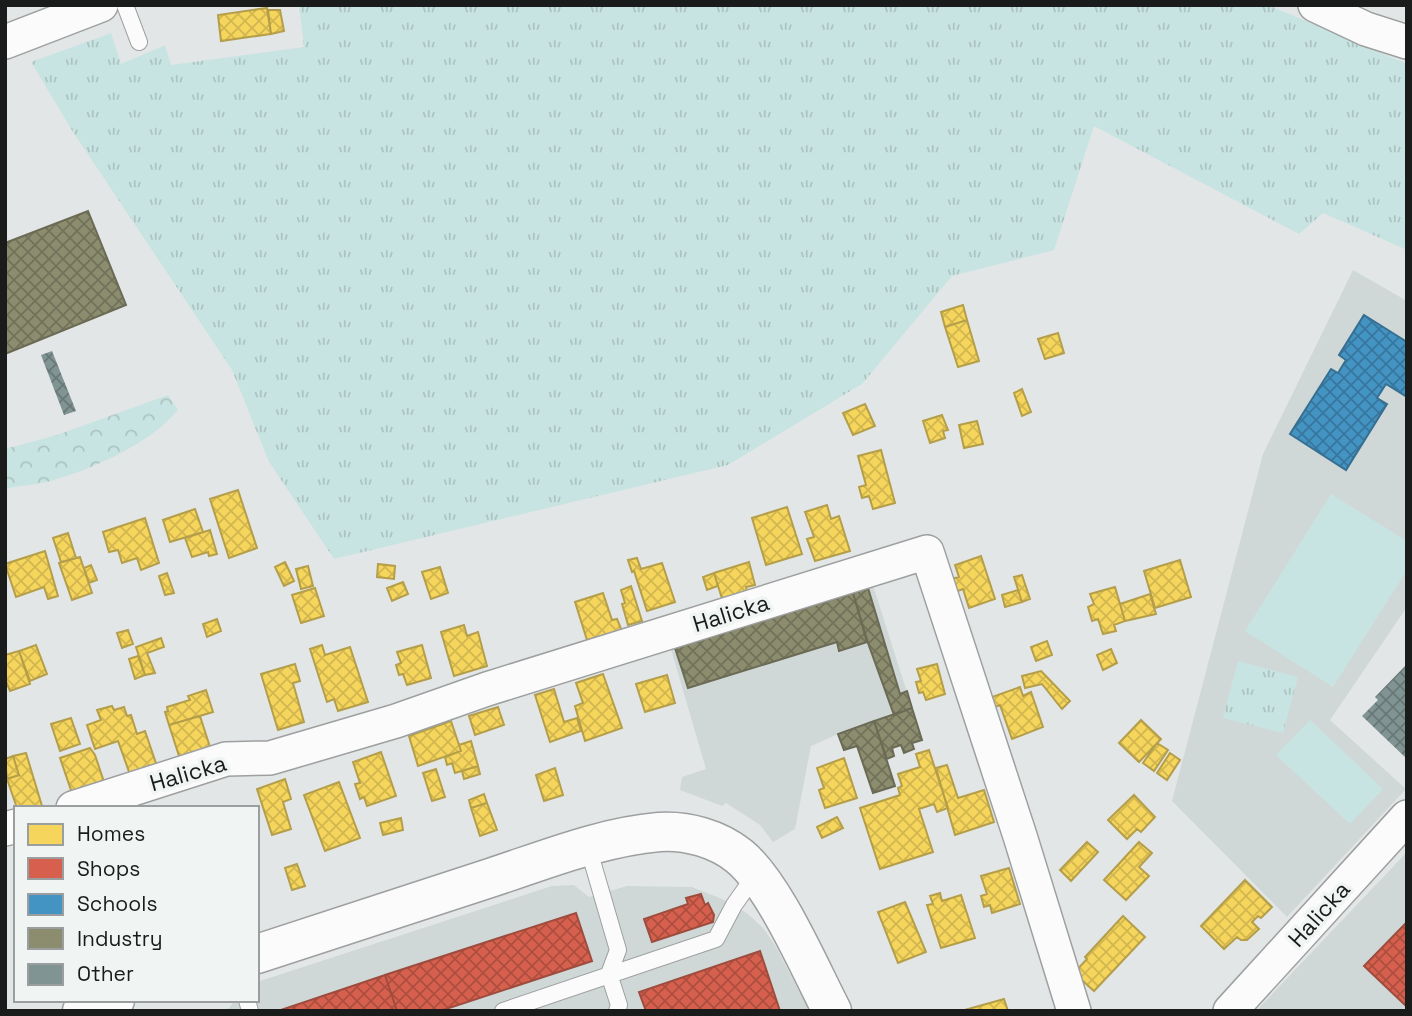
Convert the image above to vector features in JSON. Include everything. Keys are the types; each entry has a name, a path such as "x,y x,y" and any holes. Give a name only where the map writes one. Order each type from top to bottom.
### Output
{"street":[{"path":"5,42 101,5"},
{"path":"1315,5 1366,29 1407,42"},
{"name":"Halicka","path":"79,806 226,759 270,758 396,721 487,689 927,552 1074,1011"},
{"name":"Halicka","path":"1230,1011 1407,817"},
{"path":"259,953 588,847 626,837 662,832 694,835 720,844 740,856 756,874 780,911 832,1011"},
{"path":"82,1011 109,1002"}],"lane":[{"path":"125,5 139,42"},
{"path":"588,847 618,950 609,974 619,1005 617,1011"},
{"path":"503,1011 716,939 734,905 756,874"}],"shaded area":[{"path":"1353,270 1407,301 1407,607 1330,720 1406,789 1287,917 1172,801 1263,454"},
{"path":"870,576 912,708 811,746 795,829 773,842 760,825 726,803 722,806 680,790 682,777 706,769 668,639"},
{"path":"1407,852 1407,1011 1256,1011"},
{"path":"574,885 589,897 627,886 692,887 727,901 748,914 764,929 809,1011 220,1011 229,1008 234,1002 259,1002 259,981 552,886"}],"green space":[{"path":"299,5 1268,5 1407,64 1407,250 1323,213 1299,234 1094,126 1054,250 952,276 862,384 728,465 334,559 269,462 232,370 73,132 31,62 111,33 121,64 165,45 171,65 304,47"},
{"path":"168,395 178,410 153,433 121,453 48,482 5,489 5,449 57,435"},
{"path":"1331,494 1407,541 1407,570 1333,687 1245,631"},
{"path":"1238,661 1298,677 1283,733 1223,718"},
{"path":"1310,720 1383,789 1350,824 1276,755"}],"building: Homes":[{"path":"267,8 271,34 221,41 218,15"},
{"path":"268,10 280,10 284,31 271,34"},
{"path":"963,305 967,320 945,327 941,312"},
{"path":"967,320 979,361 958,367 945,327"},
{"path":"1058,333 1064,353 1045,359 1038,339"},
{"path":"1022,389 1031,412 1022,416 1014,393"},
{"path":"865,404 875,426 853,435 843,413"},
{"path":"942,415 948,430 943,431 945,438 930,443 923,421"},
{"path":"977,421 983,444 964,448 959,425"},
{"path":"881,450 895,503 873,509 869,496 862,498 859,487 866,485 858,456"},
{"path":"238,490 257,548 229,558 210,499"},
{"path":"827,505 831,519 839,516 850,551 815,561 807,539 814,537 805,512"},
{"path":"787,507 802,554 766,565 752,518"},
{"path":"195,509 203,532 170,542 163,520"},
{"path":"145,518 159,563 141,570 137,558 122,563 118,550 109,552 103,532"},
{"path":"210,530 217,554 209,556 208,552 192,557 185,538"},
{"path":"68,533 76,558 61,562 53,538"},
{"path":"45,551 58,596 48,599 44,587 16,597 5,564"},
{"path":"981,556 995,599 969,608 963,589 955,592 951,579 959,577 955,565"},
{"path":"80,557 92,593 72,600 59,563"},
{"path":"637,558 641,569 662,563 675,602 647,611 628,560"},
{"path":"1180,560 1191,597 1155,608 1144,571"},
{"path":"285,562 294,581 284,586 275,567"},
{"path":"749,562 755,585 746,587 749,598 724,605 714,573"},
{"path":"378,564 395,566 394,579 377,577"},
{"path":"91,565 97,580 89,583 84,568"},
{"path":"308,566 313,586 301,589 296,569"},
{"path":"440,567 448,593 431,599 422,572"},
{"path":"167,573 174,593 165,595 159,576"},
{"path":"714,573 718,586 707,590 703,577"},
{"path":"1022,575 1030,599 1022,602 1014,577"},
{"path":"403,582 408,594 392,601 387,588"},
{"path":"631,586 642,621 628,625 621,590"},
{"path":"1115,587 1125,621 1114,625 1116,631 1103,634 1098,619 1092,621 1088,607 1094,604 1090,594"},
{"path":"315,588 324,616 301,623 292,595"},
{"path":"1018,590 1022,602 1005,607 1002,595"},
{"path":"603,593 612,620 617,619 622,631 587,640 575,602"},
{"path":"1150,594 1156,614 1125,621 1120,604"},
{"path":"217,619 221,631 207,637 203,624"},
{"path":"464,625 467,636 478,632 487,666 454,676 441,632"},
{"path":"128,630 133,644 122,648 117,633"},
{"path":"161,638 164,647 147,653 155,673 145,675 136,647"},
{"path":"1047,641 1052,655 1036,661 1031,647"},
{"path":"36,645 47,674 30,681 19,651"},
{"path":"322,645 325,655 350,647 368,702 338,711 334,699 327,702 310,649"},
{"path":"422,645 431,678 407,685 403,674 399,675 396,665 401,663 397,652"},
{"path":"1111,649 1117,663 1103,670 1097,655"},
{"path":"19,651 30,684 10,691 5,679 5,655"},
{"path":"138,656 145,675 135,679 129,659"},
{"path":"295,664 300,681 293,683 304,722 278,730 261,674"},
{"path":"937,664 945,694 926,700 923,692 919,693 916,682 921,681 917,669"},
{"path":"1041,671 1070,701 1062,709 1042,684 1025,688 1022,676"},
{"path":"603,674 622,728 585,741 575,706 583,703 576,683"},
{"path":"667,675 675,703 645,712 636,684"},
{"path":"1020,687 1023,696 1031,692 1043,727 1012,739 1000,705 995,707 992,697"},
{"path":"554,689 564,722 577,718 581,731 550,742 535,695"},
{"path":"206,690 213,712 169,725 165,712 168,711 167,707 190,700 188,696"},
{"path":"112,706 114,710 124,707 127,716 131,715 137,734 145,731 160,775 133,783 118,741 95,749 87,725 101,720 97,710"},
{"path":"498,707 504,725 475,735 469,716"},
{"path":"200,716 211,750 180,759 169,725"},
{"path":"71,718 80,744 60,751 51,724"},
{"path":"1141,720 1161,739 1139,762 1119,743"},
{"path":"451,721 461,751 418,766 409,736"},
{"path":"471,741 478,766 455,773 452,763 447,765 445,757 461,751 459,745"},
{"path":"1157,743 1168,750 1154,771 1143,763"},
{"path":"90,748 106,788 74,799 60,758"},
{"path":"929,750 948,808 937,812 934,804 919,809 933,852 880,869 860,808 900,795 898,788 902,786 898,774 920,767 916,754"},
{"path":"381,752 396,796 367,806 364,797 360,799 355,784 360,783 353,762"},
{"path":"26,753 42,806 16,806 7,779 19,775 13,756"},
{"path":"1170,753 1180,760 1167,780 1157,773"},
{"path":"13,756 19,775 7,779 5,759"},
{"path":"844,758 857,798 825,808 819,790 824,788 817,768"},
{"path":"947,765 958,798 984,790 994,822 955,835 936,768"},
{"path":"478,766 480,774 464,779 462,771"},
{"path":"555,768 563,795 544,801 536,775"},
{"path":"436,769 445,797 432,801 423,773"},
{"path":"285,779 291,799 283,802 291,829 272,835 257,789"},
{"path":"339,782 360,838 325,851 304,795"},
{"path":"484,794 487,803 471,808 469,800"},
{"path":"1134,795 1155,817 1141,832 1137,829 1127,839 1108,820"},
{"path":"487,803 497,830 480,836 471,808"},
{"path":"837,817 843,828 822,838 817,827"},
{"path":"401,818 403,830 383,835 380,823"},
{"path":"1087,842 1098,852 1071,881 1060,870"},
{"path":"1139,842 1152,853 1139,867 1149,876 1126,900 1104,880"},
{"path":"297,864 305,886 292,890 285,868"},
{"path":"1009,868 1020,904 992,913 990,905 984,907 981,896 987,894 981,876"},
{"path":"1245,880 1272,907 1261,918 1258,916 1252,922 1259,929 1247,940 1237,937 1224,949 1201,926"},
{"path":"940,893 942,901 961,895 975,938 941,948 927,905 933,904 930,896"},
{"path":"905,902 926,952 898,963 878,912"},
{"path":"1123,916 1145,937 1094,991 1074,973"},
{"path":"1004,999 1008,1011 961,1011"}],"building: Shops":[{"path":"701,894 705,905 708,903 714,915 713,922 652,942 644,919 688,904 686,898"},
{"path":"576,913 592,961 440,1011 397,1011 385,975"},
{"path":"1407,922 1407,1007 1364,966"},
{"path":"760,951 780,1011 646,1011 639,992"},
{"path":"385,975 397,1011 278,1011"}],"building: Schools":[{"path":"1364,315 1407,342 1407,397 1386,384 1377,398 1387,404 1346,470 1290,434 1331,369 1338,373 1346,360 1339,355"}],"building: Industry":[{"path":"88,211 126,305 5,354 5,243"},
{"path":"868,588 900,694 907,691 912,708 894,715 853,593"},
{"path":"853,593 867,642 839,651 837,642 688,688 675,648"},
{"path":"912,708 922,740 912,743 914,749 904,753 901,745 892,748 894,756 887,759 874,721"},
{"path":"874,721 895,786 873,793 857,746 844,750 838,734"}],"building: Other":[{"path":"52,351 76,411 64,415 41,355"},
{"path":"1407,664 1407,759 1362,716 1378,700 1375,697"}]}
